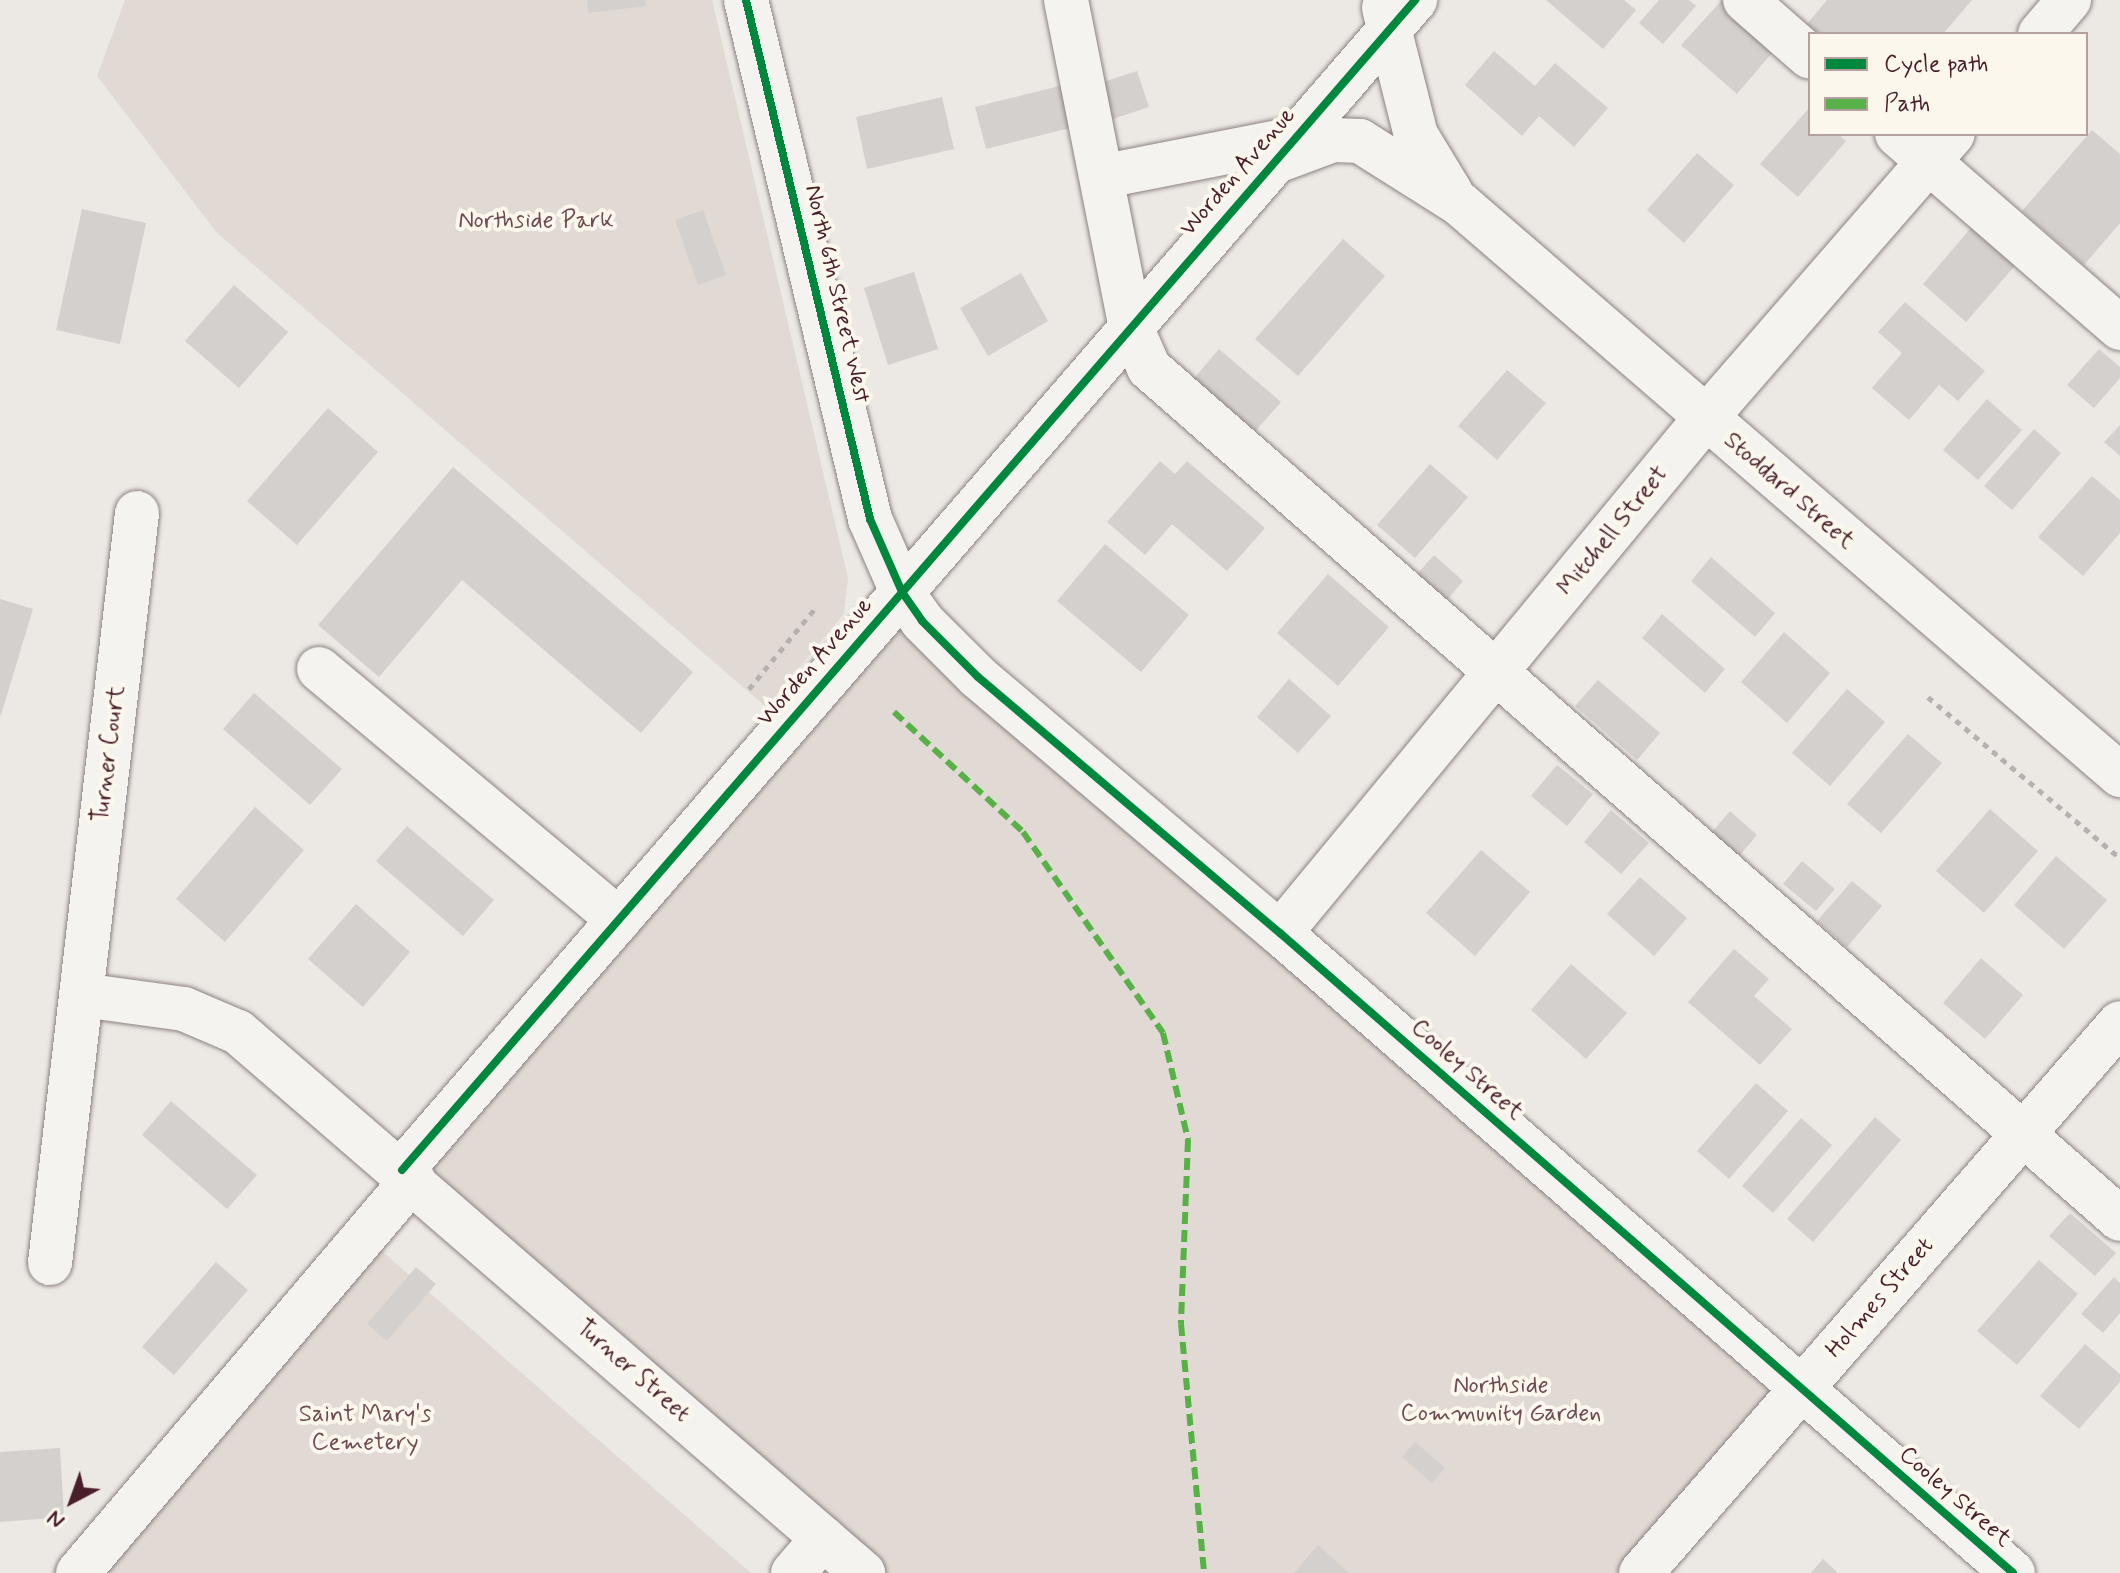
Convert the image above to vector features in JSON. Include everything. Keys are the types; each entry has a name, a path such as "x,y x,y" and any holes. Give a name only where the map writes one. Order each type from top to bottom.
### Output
{"street":[{"name":"North 6th Street West","path":"746,0 870,519 902,592"},
{"path":"1066,0 1105,176 1131,327 1149,368 1499,669 2120,1219"},
{"path":"1745,0 1808,55"},
{"path":"2042,32 2069,0"},
{"name":"Worden Avenue","path":"78,1573 619,920 1284,150 1395,10"},
{"name":"Stoddard Street","path":"1395,10 1416,135 1429,164 1460,204"},
{"name":"Stoddard Street","path":"1105,176 1333,140 1360,141 1460,204 1704,420 2120,775"},
{"path":"1926,143 2120,328"},
{"name":"Mitchell Street","path":"1280,933 1704,420 1926,143"},
{"name":"Turner Court","path":"50,1263 137,513"},
{"name":"Cooley Street","path":"902,592 922,621 978,677 1280,933 2013,1573"},
{"path":"319,669 619,920"},
{"path":"82,995 184,1009 219,1021 407,1175"},
{"name":"Holmes Street","path":"1641,1573 2120,1023"},
{"name":"Turner Street","path":"407,1175 863,1573"},
{"path":"793,1573 823,1538"}],"path":[{"path":"749,689 816,607"},
{"path":"1928,697 2120,858"}],"green space":[{"name":"Northside Park","path":"125,0 712,0 848,578 844,614 766,707 217,233 97,76"},
{"name":"Northside Community Garden","path":"902,592 1800,1389 1641,1573 863,1573 402,1170"},
{"name":"Saint Mary's Cemetery","path":"351,1224 751,1573 50,1573"}],"building":[{"path":"587,0 645,0 646,6 588,13"},
{"path":"1546,0 1624,0 1636,10 1603,49"},
{"path":"1659,0 1689,0 1696,6 1663,44 1639,23"},
{"path":"1722,0 1777,47 1737,94 1681,45"},
{"path":"1827,0 1972,0 1945,32 1817,32 1807,24"},
{"path":"1494,51 1535,86 1555,63 1608,108 1574,147 1539,116 1522,136 1465,85"},
{"path":"1137,71 1149,107 1113,119 1100,83"},
{"path":"1072,83 1082,125 986,149 975,107"},
{"path":"942,97 954,149 867,169 856,117"},
{"path":"1808,109 1808,136 1840,136 1846,141 1798,197 1760,164"},
{"path":"2092,130 2120,154 2120,223 2084,265 2022,211"},
{"path":"1697,153 1734,185 1684,243 1647,210"},
{"path":"82,209 146,223 120,344 56,330"},
{"path":"703,210 726,275 698,285 675,220"},
{"path":"1976,222 2020,260 1966,322 1923,284"},
{"path":"1343,239 1385,276 1298,376 1255,339"},
{"path":"914,272 938,349 888,365 864,288"},
{"path":"1021,273 1048,321 988,356 960,308"},
{"path":"234,285 288,332 239,388 185,341"},
{"path":"1905,302 1985,371 1958,401 1939,385 1909,420 1872,388 1902,353 1878,332"},
{"path":"1219,349 1281,402 1251,436 1190,383"},
{"path":"2099,349 2120,367 2120,378 2094,408 2067,385"},
{"path":"1507,370 1546,403 1497,460 1458,426"},
{"path":"1987,399 2022,430 1978,480 1943,450"},
{"path":"328,408 378,452 297,545 247,501"},
{"path":"2120,425 2120,456 2104,442"},
{"path":"2034,429 2061,453 2012,510 1984,486"},
{"path":"1160,461 1175,474 1187,461 1265,528 1227,571 1172,524 1145,555 1107,522"},
{"path":"1430,464 1468,497 1415,558 1377,525"},
{"path":"453,467 693,672 641,733 462,580 379,677 318,625"},
{"path":"2092,476 2120,500 2120,533 2083,576 2038,537"},
{"path":"1105,544 1189,615 1141,672 1057,601"},
{"path":"1434,555 1463,581 1447,600 1417,574"},
{"path":"1711,557 1775,613 1755,637 1691,581"},
{"path":"1328,574 1389,627 1338,686 1277,633"},
{"path":"0,599 33,609 1,715 0,715"},
{"path":"1662,614 1725,669 1705,693 1642,638"},
{"path":"1784,632 1830,673 1787,723 1741,682"},
{"path":"1289,679 1331,716 1298,753 1257,717"},
{"path":"1598,680 1660,733 1637,760 1575,706"},
{"path":"1847,689 1885,722 1830,786 1792,753"},
{"path":"254,693 342,769 310,805 223,729"},
{"path":"1908,734 1942,763 1881,833 1847,804"},
{"path":"1557,765 1593,794 1567,826 1531,796"},
{"path":"255,807 304,850 225,942 176,899"},
{"path":"1990,809 2038,851 1984,913 1936,871"},
{"path":"1611,810 1649,843 1621,874 1584,842"},
{"path":"1730,811 1757,835 1739,856 1712,832"},
{"path":"407,826 494,900 463,936 376,861"},
{"path":"1481,850 1530,892 1475,956 1426,913"},
{"path":"2056,856 2107,900 2064,949 2014,905"},
{"path":"1802,861 1835,889 1816,911 1783,884"},
{"path":"1640,877 1687,918 1654,956 1607,914"},
{"path":"1852,881 1882,906 1847,947 1817,921"},
{"path":"356,904 410,952 363,1007 308,959"},
{"path":"1734,949 1769,979 1754,996 1792,1029 1760,1065 1688,1002"},
{"path":"1981,958 2023,995 1985,1039 1943,1003"},
{"path":"1571,964 1627,1013 1586,1059 1531,1010"},
{"path":"1756,1083 1788,1111 1729,1179 1697,1151"},
{"path":"171,1101 257,1175 227,1209 142,1135"},
{"path":"1875,1117 1901,1140 1813,1242 1787,1219"},
{"path":"1801,1118 1832,1145 1773,1213 1742,1186"},
{"path":"2070,1213 2116,1253 2095,1276 2049,1236"},
{"path":"2039,1260 2078,1294 2017,1365 1977,1331"},
{"path":"216,1262 248,1290 174,1375 142,1347"},
{"path":"416,1267 436,1284 387,1341 367,1324"},
{"path":"2114,1277 2120,1283 2120,1313 2103,1333 2081,1314"},
{"path":"2085,1344 2120,1374 2120,1382 2079,1429 2040,1396"},
{"path":"1415,1442 1445,1468 1432,1483 1402,1457"},
{"path":"60,1448 64,1517 0,1522 0,1452"},
{"path":"1318,1545 1349,1573 1294,1573"},
{"path":"1823,1559 1838,1573 1811,1573"}],"marked path":[{"path":"894,712 1023,832 1163,1033 1188,1140 1181,1324 1204,1573"}],"cycle path":[{"path":"746,0 870,519 902,592 922,621 978,677 1280,933 2013,1573"},
{"path":"402,1170 1415,0"}]}
